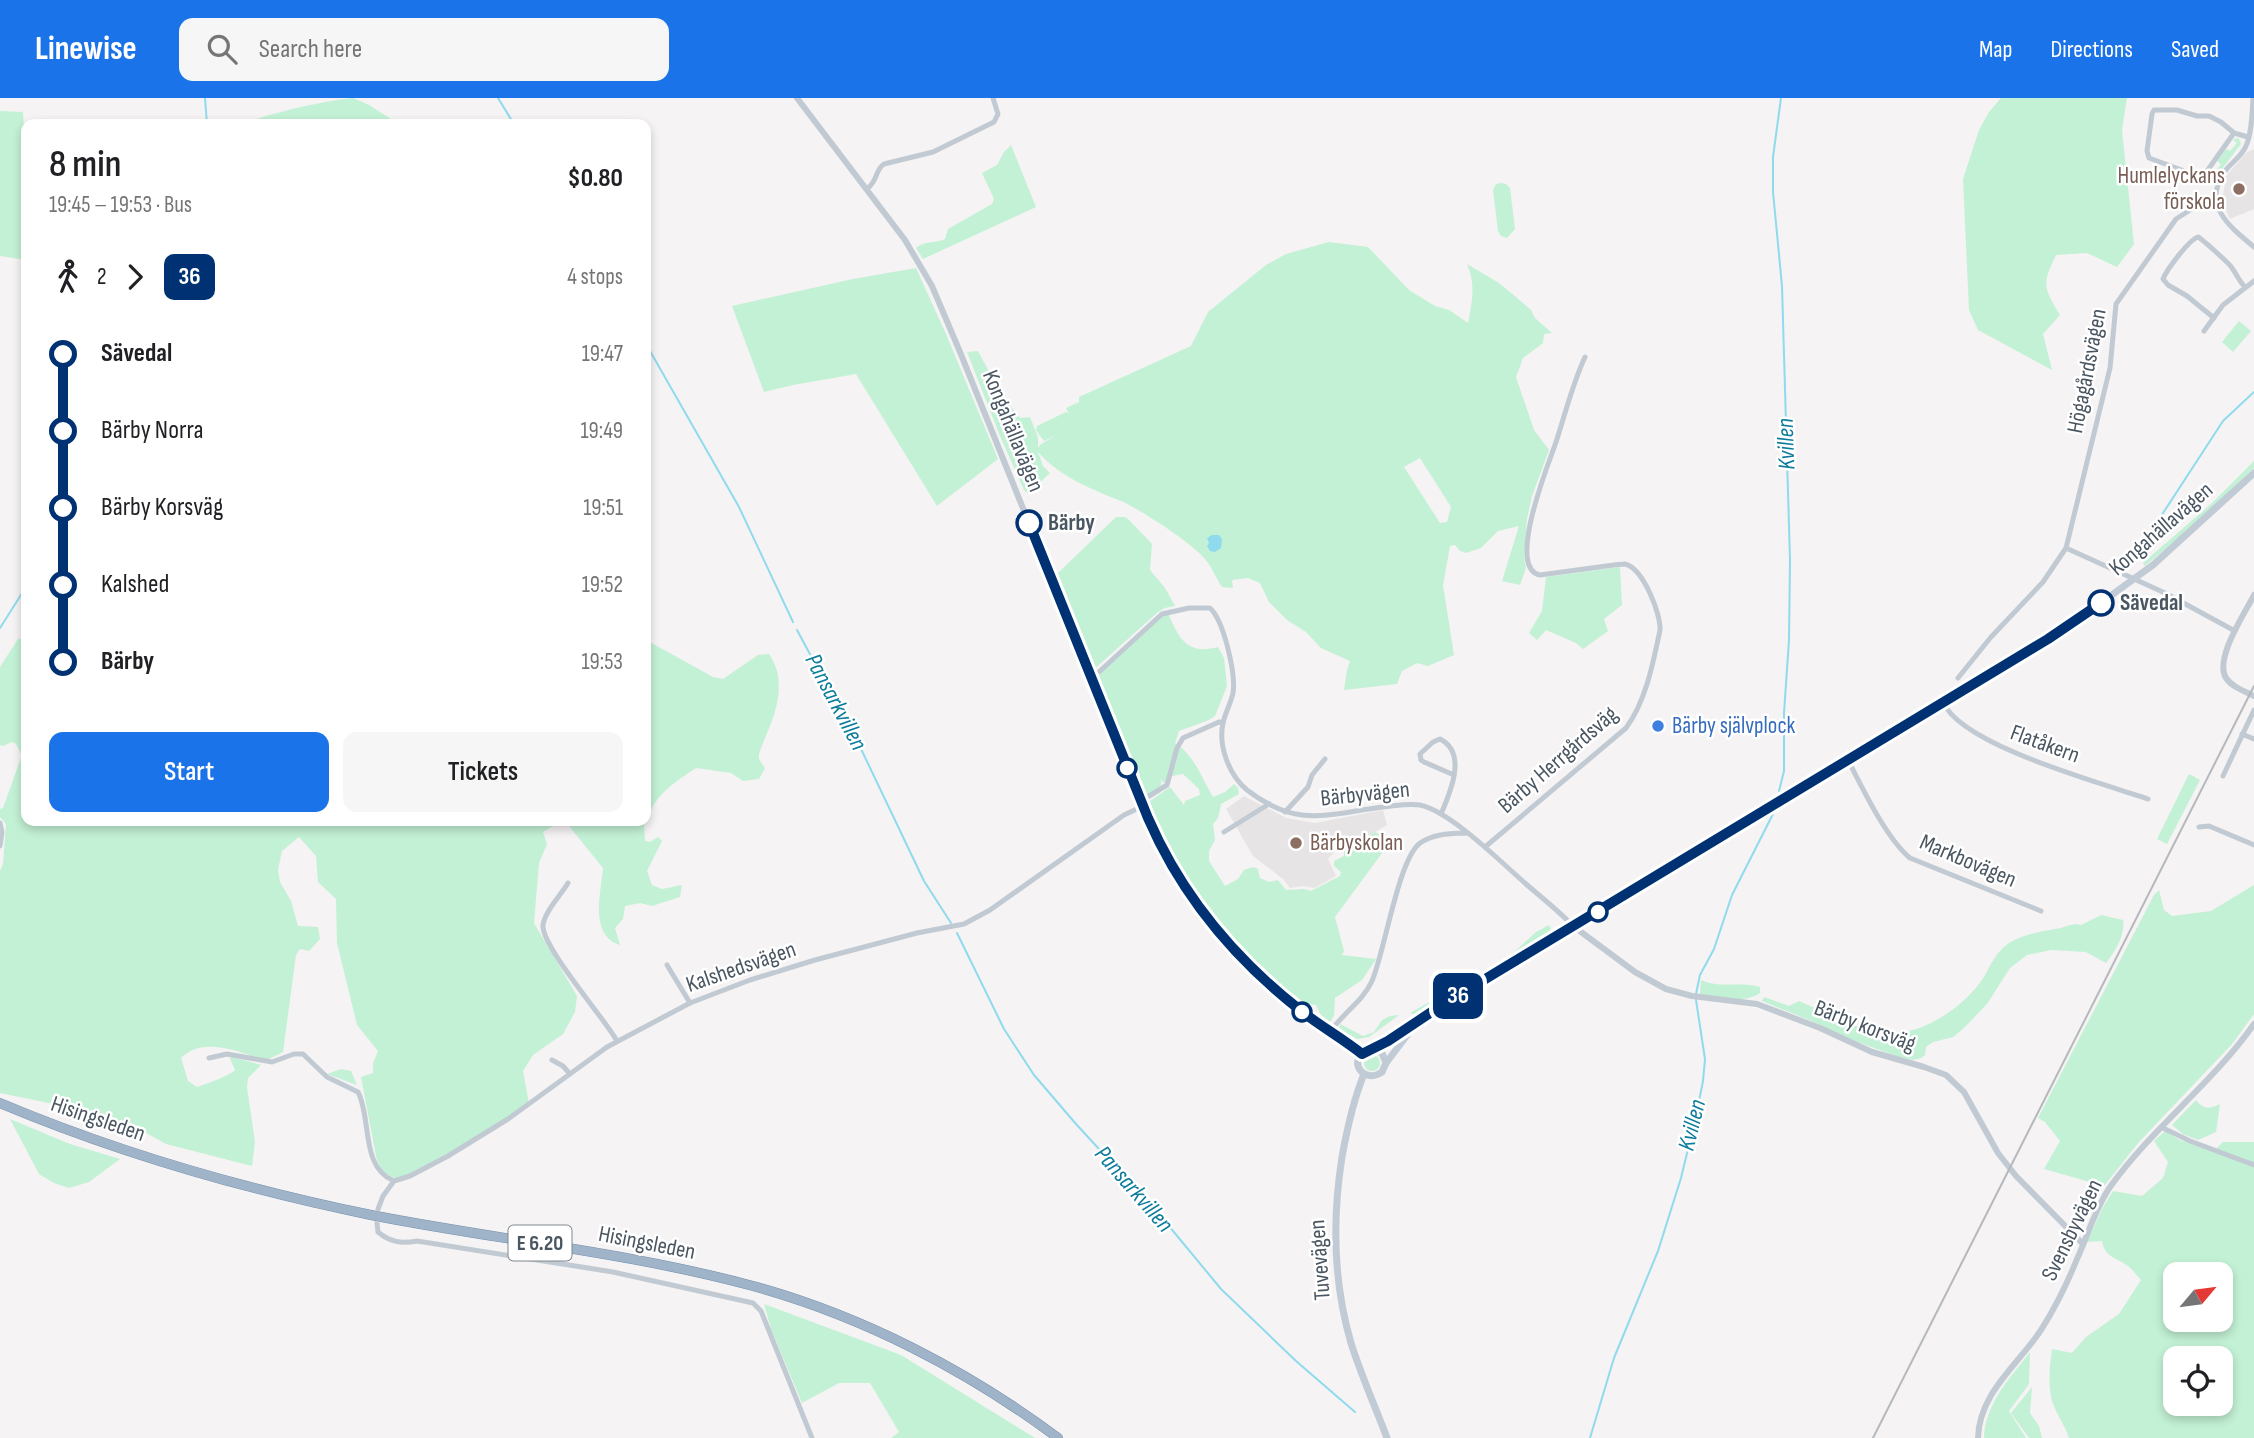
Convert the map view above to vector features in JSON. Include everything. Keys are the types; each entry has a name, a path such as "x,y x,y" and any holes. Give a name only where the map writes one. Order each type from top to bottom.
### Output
{"highway":[{"name":"Hisingsleden","path":"0,1103 90,1138 257,1189 372,1215 672,1266 780,1294 861,1325 916,1350 988,1390 1058,1438"}],"main road":[{"name":"Kongahällavägen","path":"1362,1054 2069,626 2135,579 2254,473"},
{"name":"Kongahällavägen","path":"1364,1074 1370,1077 1378,1075 1384,1069 1410,1027"},
{"path":"1372,1049 1382,1053 1386,1063"},
{"path":"1362,1054 1358,1063 1364,1074"},
{"name":"Tuvevägen","path":"1364,1074 1354,1103 1340,1168 1335,1252 1340,1297 1351,1342 1387,1438"}],"street":[{"name":"Kongahällavägen","path":"797,98 868,188 911,249 938,299 1142,803 1171,865 1213,925 1243,959 1302,1012 1362,1054"},
{"path":"868,188 876,180 880,167 884,164 933,152 994,122 998,114 993,98"},
{"path":"2253,98 2248,137 2243,151 2223,174 2216,203 2226,222 2254,247"},
{"path":"2234,133 2207,171 2198,176 2149,158 2147,151 2154,110 2177,110 2197,116 2209,116 2234,133 2248,137"},
{"name":"Högagårdsvägen","path":"1958,678 1985,644 2043,582 2066,548 2110,368 2116,304 2176,219 2198,205 2216,203"},
{"path":"2214,318 2163,279 2192,239 2198,237 2203,240 2229,263 2245,287"},
{"path":"2204,331 2227,301 2254,281"},
{"name":"Bärby Herrgårdsväg","path":"1485,848 1626,728 1641,702 1660,630 1654,602 1637,572 1625,564 1540,575 1528,568 1527,555 1535,498 1585,357"},
{"path":"2066,548 2135,579 2235,631"},
{"path":"2254,595 2225,654 2224,672 2233,685 2254,696"},
{"path":"1091,677 1162,614 1188,608 1210,608 1214,612 1226,643 1234,688 1223,723 1219,722 1184,738 1177,748 1167,785 1142,803"},
{"name":"Flatåkern","path":"1943,702 1956,719 1990,742 2148,799"},
{"path":"2223,776 2254,710"},
{"name":"Bärbyvägen","path":"1223,723 1221,734 1230,770 1248,790 1269,804 1302,817 1412,804 1428,807 1467,833 1573,926"},
{"path":"2242,734 2254,739"},
{"path":"1441,814 1454,775 1453,752 1444,740 1436,740 1420,754 1424,762 1454,775"},
{"name":"Bärbyvägen","path":"1285,812 1308,787 1312,775 1325,760"},
{"name":"Markbovägen","path":"1848,760 1901,851 1910,858 2041,911"},
{"name":"Kalshedsvägen","path":"394,1181 426,1168 493,1129 617,1041 690,1003 814,960 964,923 990,910 1142,803"},
{"path":"1224,832 1269,804"},
{"path":"0,824 0,846"},
{"path":"2199,827 2209,826 2254,845"},
{"path":"1331,1031 1364,995 1374,978 1396,898 1413,851 1418,845 1437,835 1467,833"},
{"path":"568,883 545,918 543,932 583,996 617,1041"},
{"name":"Bärby korsväg","path":"1573,926 1643,977 1681,994 1757,1004 1872,1052 1948,1077 1967,1096 1994,1147 2016,1176 2083,1244"},
{"path":"667,965 690,1003"},
{"name":"Svensbyvägen","path":"1978,1438 1980,1422 1990,1398 2042,1327 2063,1290 2095,1214 2109,1189 2141,1150 2224,1062 2254,1024"},
{"path":"209,1058 227,1054 272,1062 294,1054 305,1055 327,1077 358,1092 375,1163 383,1174 394,1181 380,1201 378,1209"},
{"path":"552,1060 570,1074"},
{"path":"2163,1128 2254,1165"},
{"path":"377,1223 378,1231 397,1242 417,1241 613,1272 754,1303 761,1311 812,1438"}],"shaded area":[{"name":"Humlelyckans förskola","path":"2254,149 2254,209 2230,219 2222,202 2226,176 2246,153"},
{"name":"Bärbyskolan","path":"1244,796 1286,818 1315,823 1383,810 1387,825 1364,838 1341,845 1328,859 1336,876 1315,888 1290,888 1283,879 1253,856 1226,809"}],"green space":[{"path":"353,98 391,119 257,119 299,107"},
{"path":"2001,98 2127,98 2122,130 2134,244 2117,267 2087,253 2056,255 2046,285 2060,315 2043,334 2052,370 1978,330 1969,310 1963,179 1979,130"},
{"path":"0,111 23,112 21,259 0,256"},
{"path":"2237,138 2241,144 2218,174 2209,174 2212,168 2216,171 2221,164 2217,161 2226,149 2230,151 2237,143 2233,140"},
{"path":"1011,145 1036,207 923,259 916,248 945,239 948,229 992,204 994,199 982,173 997,165"},
{"path":"1501,183 1510,188 1515,229 1507,238 1501,236 1498,231 1493,190 1496,184"},
{"path":"1329,242 1368,247 1409,290 1468,323 1472,286 1467,264 1499,283 1531,310 1535,318 1552,333 1544,334 1543,343 1523,358 1516,377 1534,430 1549,450 1532,496 1527,519 1524,556 1526,568 1520,585 1502,581 1519,526 1498,531 1481,548 1466,553 1455,545 1450,546 1443,585 1454,655 1428,666 1417,663 1402,671 1397,684 1344,690 1350,661 1321,648 1306,632 1287,620 1269,602 1260,583 1248,578 1232,580 1233,588 1222,587 1205,559 1178,536 1130,505 1087,487 1056,469 1038,452 1043,466 1050,473 1028,494 1000,436 967,352 978,351 1001,394 1020,418 1030,417 1038,437 1038,448 1057,435 1044,441 1036,430 1037,426 1066,412 1069,414 1066,408 1079,402 1079,397 1191,346 1208,312 1266,265 1286,254","holes":["1420,458 1451,507 1447,522 1440,523 1404,467"]},
{"path":"916,268 998,459 937,506 856,374 764,392 732,306"},
{"path":"2239,321 2251,331 2233,352 2222,342"},
{"path":"2254,461 2254,468 2145,566 2143,563 2211,504"},
{"path":"1116,517 1129,520 1152,544 1150,570 1175,606 1158,612 1092,671 1055,576"},
{"path":"1620,567 1622,605 1604,619 1608,631 1583,649 1576,643 1546,630 1537,640 1529,633 1542,611 1546,577"},
{"path":"1168,613 1186,643 1199,649 1218,647 1224,658 1227,686 1215,716 1179,731 1175,743 1193,761 1213,797 1234,784 1238,788 1239,794 1221,804 1218,818 1213,824 1215,840 1209,851 1209,861 1225,886 1238,879 1244,870 1253,867 1258,869 1260,878 1269,882 1278,880 1286,890 1311,891 1340,876 1341,872 1334,866 1334,861 1344,856 1344,846 1375,832 1385,838 1388,845 1335,917 1344,951 1342,955 1376,959 1362,980 1335,998 1334,1016 1330,1022 1321,1015 1316,1005 1296,1001 1270,980 1231,941 1198,899 1169,853 1146,804 1170,787 1184,805 1185,801 1200,795 1199,789 1183,774 1172,776 1163,783 1161,779 1161,785 1155,791 1143,796 1137,766 1129,759 1095,678 1159,618"},
{"path":"18,639 21,639 21,753 12,742 0,745 0,667"},
{"path":"651,643 713,677 723,679 758,655 769,654 778,674 779,685 773,717 759,754 765,768 759,779 743,781 731,773 696,768 679,779 655,802 651,810"},
{"path":"21,758 21,826 553,826 543,832 547,844 539,863 534,923 577,996 575,1012 563,1034 533,1055 523,1071 529,1103 479,1136 401,1179 391,1177 379,1165 376,1156 361,1077 373,1073 373,1063 378,1051 357,1025 337,943 336,899 318,882 316,856 299,837 282,851 278,870 280,882 291,901 298,926 318,927 320,939 309,951 300,949 296,955 283,1052 267,1060 234,1050 211,1047 190,1051 181,1058 188,1081 197,1087 235,1070 229,1056 261,1065 248,1078 247,1087 255,1142 252,1166 166,1144 130,1124 0,1093 0,871 6,824 0,817 0,809 3,808"},
{"path":"2189,774 2200,780 2167,844 2157,839"},
{"path":"569,826 644,826 645,841 650,842 658,837 662,841 647,871 652,885 662,889 682,885 680,897 652,906 640,903 625,906 623,919 615,928 620,945 610,940 600,923 599,901 603,868"},
{"path":"2254,885 2254,1014 2233,1043 2139,1142 2104,1186 2044,1169 2060,1141 2045,1122 2038,1118 2154,895 2159,890 2164,910 2172,916 2211,911"},
{"path":"2101,915 2123,920 2119,943 2106,963 2086,952 2051,950 2027,955 2010,968 1987,1004 1964,1028 1953,1037 1933,1042 1926,1047 1925,1055 1921,1058 1913,1060 1899,1057 1849,1039 1762,1001 1764,997 1789,1006 1799,1001 1845,1022 1881,1033 1917,1029 1943,1016 1966,998 1984,977 1998,953 2010,942 2036,933 2081,925"},
{"path":"1549,925 1551,929 1534,946 1446,999 1416,1015 1410,1013 1509,957 1536,932"},
{"path":"1701,980 1715,984 1753,985 1760,987 1760,993 1739,999 1700,994"},
{"path":"1399,1015 1369,1037 1357,1039 1339,1029 1340,1024 1363,1036 1374,1032 1382,1020"},
{"path":"1369,1055 1375,1055 1380,1063 1378,1069 1369,1071 1364,1066 1364,1060"},
{"path":"341,1069 351,1071 357,1085 327,1074"},
{"path":"2196,1100 2207,1108 2220,1104 2216,1132 2198,1140 2183,1134 2172,1125"},
{"path":"10,1119 70,1144 120,1159 89,1182 69,1188 54,1183 39,1174"},
{"path":"2165,1131 2180,1140 2214,1151 2223,1142 2254,1142 2254,1438 2069,1438 2052,1401 2049,1378 2052,1349 2072,1353 2086,1337 2119,1314 2141,1280 2128,1266 2108,1254 2102,1241 2087,1242 2113,1191 2142,1196 2163,1178 2168,1162 2154,1141"},
{"path":"764,1304 901,1355 1035,1438 891,1438 899,1432 870,1383 839,1383 802,1403 771,1329"},
{"path":"2030,1352 2029,1384 2009,1411 2026,1438 1984,1438 1985,1426 1994,1403"},
{"path":"2032,1387 2030,1413 2039,1426 2042,1438 2029,1438 2011,1413"}],"water":[{"path":"1219,535 1222,539 1221,548 1215,552 1210,551 1207,546 1207,538"}],"waterway":[{"path":"205,98 207,119"},
{"name":"Pansarkvillen","path":"498,98 511,119"},
{"name":"Kvillen","path":"1779,791 1784,771 1790,560 1782,286 1773,192 1773,157 1781,98"},
{"name":"Pansarkvillen","path":"651,353 739,507 793,622"},
{"path":"2137,553 2223,421 2254,392"},
{"path":"0,628 21,595"},
{"name":"Pansarkvillen","path":"797,630 862,751 924,881 951,923"},
{"name":"Kvillen","path":"1696,994 1700,975 1714,949 1732,895 1773,814"},
{"name":"Pansarkvillen","path":"957,933 1004,1029 1034,1075 1159,1214 1221,1289 1296,1361 1355,1412"},
{"name":"Kvillen","path":"1590,1438 1614,1358 1658,1251 1681,1178 1696,1116 1705,1059 1696,1000"}],"railway":[{"path":"1873,1438 2254,686"}],"bus line":[{"name":"36","path":"1029,523 1148,818 1189,893 1228,942 1270,985 1302,1012 1362,1054 1388,1041 1439,1007 2048,639 2101,603"}],"place":[{"name":"Humlelyckans förskola","path":"2239,189"},
{"name":"Bärby","path":"1029,523"},
{"name":"Sävedal","path":"2101,603"},
{"name":"Bärby självplock","path":"1658,726"},
{"name":"Bärbyskolan","path":"1296,843"}]}
